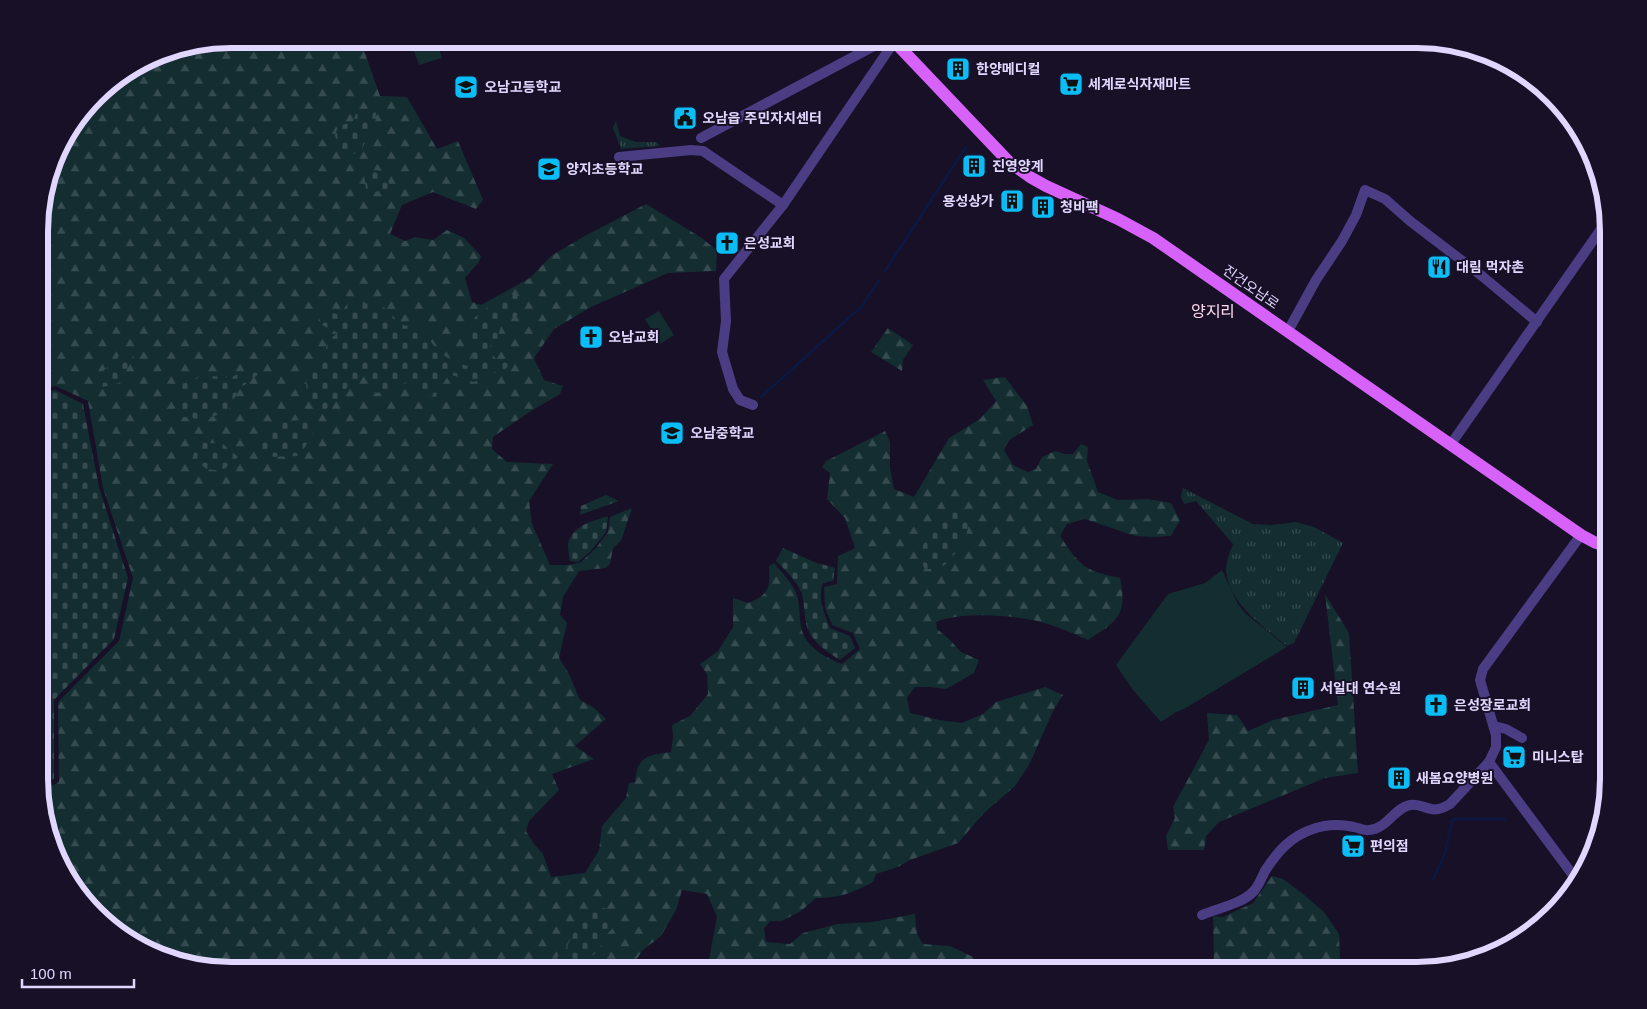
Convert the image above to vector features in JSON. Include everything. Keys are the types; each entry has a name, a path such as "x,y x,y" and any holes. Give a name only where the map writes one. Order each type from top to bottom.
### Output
{"main road":[{"name":"진건오남로","path":"899,48 989,143 1015,166 1046,186 1118,219 1153,238 1582,534 1600,544"}],"street":[{"path":"701,138 875,48"},
{"path":"753,405 740,400 733,389 722,352 726,321 724,278 783,205 886,48"},
{"path":"620,157 691,150 703,151 783,205"},
{"path":"1288,331 1316,280 1342,241 1356,215 1365,190 1385,199 1537,322"},
{"path":"1451,444 1600,230"},
{"path":"1202,915 1244,898 1254,890 1272,859 1297,836 1312,829 1330,825 1369,830 1385,825 1404,807 1409,805 1415,804 1428,809 1443,808 1450,804 1489,762 1496,747 1496,734 1480,680 1483,669 1582,534"},
{"path":"1494,726 1522,738"},
{"path":"1489,762 1572,874"}],"green space":[{"path":"218,48 363,48 380,96 407,97 437,149 458,141 483,200 476,209 433,192 402,205 390,234 405,241 415,237 433,240 447,230 464,238 481,256 479,262 465,278 472,302 481,305 530,278 551,256 646,204 702,238 717,251 716,271 668,273 591,307 554,329 534,358 544,380 563,386 560,394 493,437 492,449 507,462 553,464 529,501 532,524 550,565 570,565 581,562 596,548 608,532 610,517 632,508 621,541 613,548 610,564 605,568 579,571 563,597 560,615 567,623 559,658 568,672 580,700 593,707 606,719 575,746 594,759 552,774 559,790 529,821 526,831 543,854 551,877 585,873 599,850 602,826 626,798 629,783 635,782 636,773 641,762 645,758 656,754 671,752 672,725 690,716 708,694 707,674 700,664 718,651 733,627 733,598 748,603 761,597 769,585 769,566 774,563 795,590 803,633 806,640 816,650 842,664 860,649 853,633 832,625 825,608 824,587 837,584 838,556 855,548 845,518 827,499 830,473 822,467 826,461 885,431 890,442 890,468 894,489 914,497 949,438 980,419 996,401 983,380 1005,377 1027,406 1033,425 1009,440 1004,450 1013,465 1028,472 1036,469 1042,457 1055,451 1073,454 1081,444 1088,447 1087,461 1098,492 1118,500 1148,499 1171,503 1180,520 1171,536 1155,537 1135,536 1085,519 1067,524 1060,536 1078,561 1090,569 1120,578 1122,601 1118,616 1106,628 1088,640 1047,624 1010,617 984,615 958,617 936,622 937,629 961,652 979,660 974,673 946,689 915,687 907,698 910,713 962,723 983,714 996,702 1045,687 1063,695 1054,709 1029,765 1015,786 984,813 958,843 876,874 873,882 852,892 839,896 816,898 801,911 782,921 770,921 764,929 766,942 790,944 803,933 838,924 872,922 915,914 917,934 923,944 950,946 973,957 976,962 709,962 717,917 707,894 682,890 676,910 661,936 643,950 635,962 230,962 206,960 160,948 119,924 101,908 78,880 61,849 54,826 48,788 59,782 58,702 119,641 133,578 103,488 88,401 56,386 48,387 48,218 51,195 61,160 85,119 119,85 160,61 195,51"},
{"path":"423,48 439,48 442,58 419,65 414,51"},
{"path":"370,109 376,112 375,130 364,144 362,151 347,156 340,152 335,135 338,127 353,121 356,114"},
{"path":"616,121 620,136 636,142 656,142 660,146 621,149 613,128"},
{"path":"376,170 386,172 390,188 375,192 366,189 364,174"},
{"path":"508,293 523,298 520,314 502,322 497,340 486,350 498,360 510,363 503,373 489,373 474,382 449,374 435,397 419,395 410,383 395,384 387,392 372,393 367,373 349,384 343,394 322,413 307,397 306,381 313,363 324,354 328,340 338,333 322,325 317,313 323,309 339,315 348,303 383,307 401,324 419,325 438,351 467,366 474,354 467,343 474,318 489,306 498,308 497,298"},
{"path":"659,311 674,335 660,344 645,319"},
{"path":"888,328 913,345 903,360 902,371 871,352"},
{"path":"123,352 134,357 119,383 103,387 97,377"},
{"path":"256,365 260,373 239,389 228,411 203,420 180,416 180,385 203,375 230,378"},
{"path":"55,390 83,404 99,487 128,578 114,639 54,700 54,779 48,782 48,779 48,391"},
{"path":"307,420 316,427 300,456 265,457 251,448 282,421"},
{"path":"198,442 223,444 238,457 222,471 207,469 192,459"},
{"path":"1183,488 1253,524 1272,525 1296,522 1314,527 1343,543 1294,643 1287,646 1249,614 1241,604 1229,583 1226,571 1227,560 1233,544 1196,501 1184,504 1181,497"},
{"path":"606,495 619,501 580,515 581,506"},
{"path":"963,508 968,520 968,530 961,546 945,565 925,569 920,559 924,543 941,520 953,509"},
{"path":"608,516 606,532 591,551 578,562 570,561 568,545 573,533 583,525"},
{"path":"783,548 814,562 835,568 833,581 823,583 821,589 822,606 830,628 850,636 855,648 840,660 812,637 806,625 803,597 800,589 791,576 776,561"},
{"path":"1222,570 1238,604 1245,613 1287,647 1161,722 1133,690 1116,665 1168,594 1205,583"},
{"path":"1325,594 1349,633 1358,773 1325,778 1219,822 1206,836 1204,850 1168,850 1166,836 1175,818 1173,807 1209,740 1207,713 1237,715 1248,731 1273,720 1338,705"},
{"path":"1272,876 1283,879 1324,912 1339,934 1340,958 1337,962 1214,962 1213,916 1223,917 1253,903"},
{"path":"594,906 609,909 614,927 605,936 599,949 587,962 553,962 566,948 578,925"}],"waterway":[{"path":"885,271 966,147"},
{"path":"761,397 862,306 879,280"},
{"path":"1433,879 1444,856 1453,819 1505,819"}],"place":[{"name":"한양메디컬","path":"958,69"},
{"name":"세계로식자재마트","path":"1071,84"},
{"name":"오남고등학교","path":"466,87"},
{"name":"오남읍 주민자치센터","path":"685,118"},
{"name":"진영양계","path":"974,166"},
{"name":"양지초등학교","path":"549,169"},
{"name":"용성상가","path":"1012,201"},
{"name":"청비팩","path":"1043,207"},
{"name":"은성교회","path":"727,243"},
{"name":"대림 먹자촌","path":"1439,267"},
{"name":"오남교회","path":"591,337"},
{"name":"오남중학교","path":"672,433"},
{"name":"서일대 연수원","path":"1303,688"},
{"name":"은성장로교회","path":"1436,705"},
{"name":"미니스탑","path":"1514,757"},
{"name":"새봄요양병원","path":"1399,778"},
{"name":"편의점","path":"1353,846"}],"district":[{"name":"양지리","path":"1213,311"}]}
